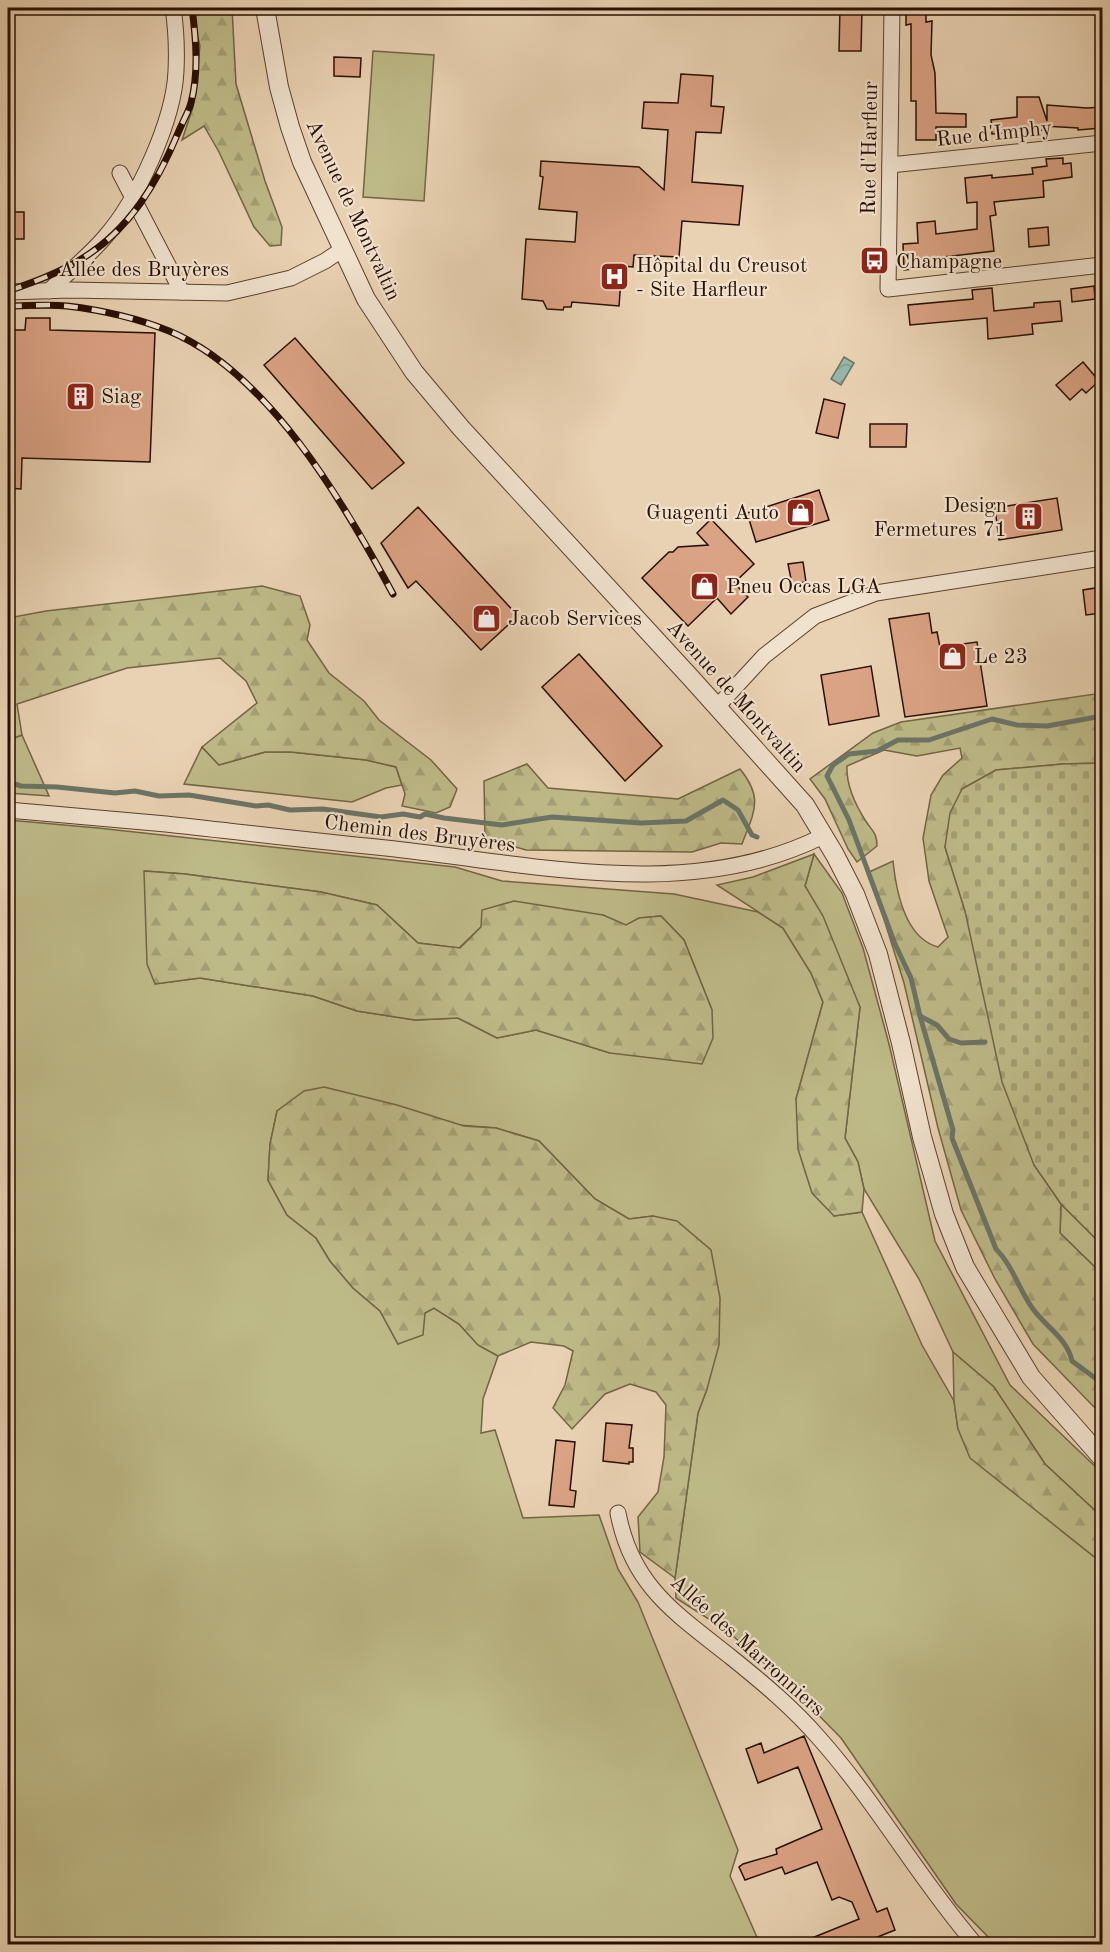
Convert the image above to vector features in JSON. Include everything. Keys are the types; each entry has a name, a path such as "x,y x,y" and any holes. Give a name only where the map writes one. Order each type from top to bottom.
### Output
{"street":[{"path":"49,291 105,238 134,199 166,120 174,85 176,27 173,8"},
{"name":"Avenue de Montvaltin","path":"265,8 277,77 302,162 366,299 414,372 461,428 805,806 823,836 855,894 878,954 922,1137 944,1214 965,1267 1031,1377 1102,1458"},
{"name":"Rue d'Harfleur","path":"892,8 888,289 1102,265"},
{"name":"Rue d'Imphy","path":"890,165 1102,143"},
{"path":"120,173 182,292"},
{"name":"Allée des Bruyères","path":"8,292 227,293 291,278 343,249"},
{"path":"717,707 764,656 815,616 876,593 1102,558"},
{"name":"Chemin des Bruyères","path":"8,810 165,824 395,849 532,868 614,872 705,872 734,868 797,849 823,836"},
{"name":"Allée des Marronniers","path":"618,1513 629,1553 640,1573 655,1592 685,1620 779,1697 821,1739 944,1907 975,1944"}],"green space":[{"path":"191,8 232,8 236,84 265,181 282,227 281,245 270,246 254,227 219,152 204,126 182,140 193,107 200,46"},
{"path":"373,51 434,55 424,201 363,197"},
{"path":"262,586 300,596 310,625 307,640 329,673 364,701 379,720 431,760 457,789 450,807 436,813 402,806 405,794 396,767 366,760 291,752 265,752 219,765 202,747 257,703 246,681 220,658 127,668 17,704 22,735 8,740 8,618 46,611"},
{"path":"1102,693 1102,763 996,770 962,789 945,847 965,910 1034,1165 1061,1204 1060,1233 1102,1274 1102,1319 1099,1327 1102,1334 1102,1412 1094,1407 1033,1344 995,1279 961,1210 938,1128 904,983 867,873 893,861 904,912 917,934 938,947 948,937 929,881 923,838 931,795 943,775 962,758 960,748 917,756 884,750 847,766 852,794 877,841 877,846 857,862 848,849 825,799 810,779 873,733 901,722"},
{"path":"22,735 49,796 8,793 8,740"},
{"path":"202,747 219,765 265,752 291,752 366,760 396,767 402,785 386,788 352,802 184,784"},
{"path":"1102,763 1102,1245 1061,1204 1034,1165 1002,1082 965,911 945,847 950,813 962,789 996,770"},
{"path":"527,764 548,788 678,799 740,769 752,788 753,814 742,844 721,843 692,852 526,850 485,838 484,781"},
{"path":"8,820 455,867 502,881 674,894 758,912 783,928 811,973 823,1002 796,1099 834,1216 862,1212 922,1345 954,1401 958,1429 1063,1532 1102,1563 1102,1944 995,1944 956,1904 841,1738 786,1682 726,1630 676,1598 675,1578 698,1413 707,1389 653,1216 629,1219 595,1199 539,1141 496,1128 277,1111 270,1144 268,1180 287,1215 316,1238 330,1261 353,1288 380,1311 398,1344 425,1313 434,1308 459,1324 478,1345 498,1356 483,1399 481,1433 495,1430 523,1518 599,1515 618,1569 638,1602 738,1850 730,1876 760,1944 8,1944","holes":["145,871 321,892 377,905 418,943 459,948 481,927 603,915 626,926 639,918 661,916 684,940 712,1010 610,1053 536,1030 497,1038 458,1018 415,1020 357,1011 313,996 200,978 155,984"]},
{"path":"814,854 842,893 863,948 889,1044 935,1241 1010,1385 1102,1473 1102,1517 1045,1464 994,1387 953,1352 919,1279 864,1189 858,1162 845,1138 860,1007 805,886"},
{"path":"814,854 805,886 823,916 860,1007 845,1138 858,1162 864,1189 862,1212 834,1216 812,1193 798,1149 796,1099 823,1002 811,973 783,928 717,885 753,877"},
{"path":"144,871 185,874 321,892 377,905 418,943 460,948 481,927 482,910 514,901 603,915 626,925 639,918 661,916 684,940 712,1010 713,1038 702,1064 610,1053 536,1030 497,1038 458,1018 415,1020 357,1011 313,996 200,978 155,984 147,964"},
{"path":"324,1087 397,1105 464,1126 496,1128 539,1141 595,1199 629,1219 653,1216 677,1221 711,1250 720,1298 719,1345 698,1413 675,1578 640,1552 638,1517 658,1492 664,1457 666,1405 656,1392 630,1384 605,1394 572,1429 553,1408 565,1385 573,1351 564,1346 531,1342 498,1356 478,1345 459,1324 434,1308 425,1313 423,1335 398,1344 380,1311 353,1288 330,1261 316,1238 287,1215 268,1180 270,1144 277,1111 304,1091"},
{"path":"1061,1204 1102,1245 1102,1274 1060,1233"},
{"path":"953,1352 994,1387 1045,1464 1102,1517 1102,1563 970,1458 958,1429 954,1401"}],"water":[{"path":"844,357 854,363 841,385 831,379"}],"building":[{"path":"840,8 862,8 861,51 839,51"},
{"path":"906,8 926,8 926,22 932,21 931,55 935,73 936,113 966,114 966,127 936,127 936,140 916,140 916,101 911,101 911,24 906,25"},
{"path":"334,57 361,58 360,77 334,76"},
{"path":"681,74 713,76 711,106 724,107 721,133 696,132 692,182 743,186 739,225 682,221 679,257 634,255 633,267 622,266 619,306 572,302 571,307 564,307 563,310 547,309 543,301 522,299 526,239 575,242 577,212 539,209 543,177 540,176 541,161 639,167 664,190 668,130 642,128 644,102 678,103"},
{"path":"1017,97 1039,97 1047,121 1047,105 1102,107 1101,128 1078,130 1078,128 1044,126 1044,130 992,134 991,120 1017,117"},
{"path":"1063,158 1063,164 1071,163 1072,177 1043,181 1044,197 994,202 996,215 990,216 994,251 944,257 945,266 904,270 903,244 918,243 917,223 935,221 936,234 977,229 977,202 967,203 965,178 1033,174 1032,168 1047,166 1046,159"},
{"path":"8,212 24,212 24,239 8,239"},
{"path":"1048,227 1049,245 1029,247 1028,229"},
{"path":"1094,286 1095,299 1072,302 1071,289"},
{"path":"992,288 994,311 1034,307 1034,303 1060,301 1062,321 1032,324 1033,334 988,339 987,318 910,325 908,305 973,299 972,290"},
{"name":"Siag","path":"26,318 50,318 50,330 155,333 150,462 22,458 21,489 8,488 8,330 25,330"},
{"path":"295,338 404,463 372,489 264,365"},
{"path":"1083,362 1099,381 1086,393 1082,389 1070,400 1056,385"},
{"path":"824,399 845,404 838,438 816,433"},
{"path":"870,424 907,424 906,447 870,447"},
{"path":"819,490 829,520 756,542 747,513"},
{"name":"Design Fermetures 71","path":"1057,498 1062,530 999,540 995,508"},
{"path":"418,507 518,616 481,650 416,581 408,588 381,543"},
{"path":"711,519 754,564 734,583 748,597 731,614 717,598 688,626 642,578 669,552 673,552 678,547 708,545 697,533"},
{"path":"803,562 806,582 792,584 788,564"},
{"path":"1102,587 1102,613 1086,615 1083,590"},
{"path":"929,613 932,633 937,632 940,647 977,642 987,706 905,717 889,619"},
{"path":"579,654 662,746 625,781 542,687"},
{"path":"871,666 879,716 829,725 821,675"},
{"path":"606,1423 632,1425 629,1448 633,1448 633,1462 629,1464 603,1461"},
{"path":"556,1440 575,1442 570,1490 576,1491 574,1507 549,1505"},
{"path":"804,1736 877,1912 887,1908 895,1930 860,1944 797,1944 859,1919 852,1902 839,1897 832,1900 817,1862 785,1874 782,1867 745,1880 739,1867 777,1854 776,1849 822,1829 798,1767 758,1783 746,1749 761,1743 764,1753"}],"waterway":[{"path":"1102,716 1047,726 1017,725 992,719 929,740 898,740 877,751 849,754 833,765 827,776 849,820 895,944 911,978 953,1130 952,1138 996,1249 1007,1263 1033,1309 1066,1346 1072,1361 1102,1383"},
{"path":"8,782 21,786 115,793 135,791 159,796 189,795 290,810 323,809 381,817 403,814 420,817 425,814 502,825 552,817 641,823 686,821 723,800 738,810 752,835 757,837"},
{"path":"920,1016 937,1025 949,1039 961,1043 985,1042"}],"railway":[{"path":"8,291 65,268 100,246 128,219 151,187 170,152 194,91 196,44 192,8"},
{"path":"8,306 67,306 119,315 169,331 205,350 239,377 270,408 300,444 351,520 393,594"}],"place":[{"name":"Champagne","path":"875,261"},
{"name":"Hôpital du Creusot - Site Harfleur","path":"615,277"},
{"name":"Siag","path":"80,396"},
{"name":"Guagenti Auto","path":"800,512"},
{"name":"Design Fermetures 71","path":"1028,517"},
{"name":"Pneu Occas LGA","path":"705,586"},
{"name":"Jacob Services","path":"487,618"},
{"name":"Le 23","path":"953,656"}]}
